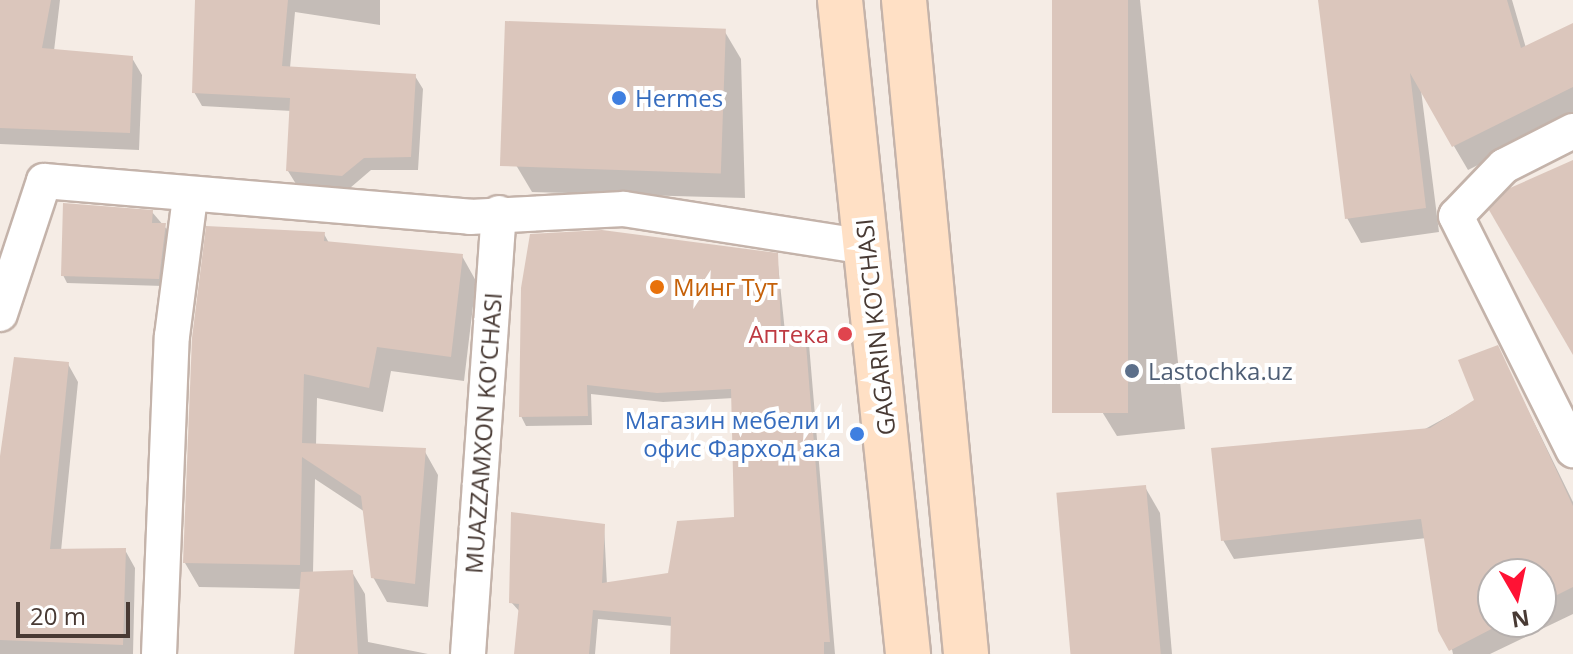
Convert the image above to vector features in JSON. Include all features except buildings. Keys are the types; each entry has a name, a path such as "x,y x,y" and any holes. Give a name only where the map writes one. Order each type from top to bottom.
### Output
{"main road":[{"name":"GAGARIN KO'CHASI","path":"840,0 908,654"},
{"path":"904,0 966,654"}],"street":[{"path":"1573,131 1504,166 1456,216 1470,252 1573,450"},
{"path":"0,314 44,181 190,197 470,217 499,213 624,209 867,247"},
{"path":"159,654 172,336 190,197"},
{"name":"MUAZZAMXON KO'CHASI","path":"468,654 499,213"}],"place":[{"name":"Hermes","path":"619,98"},
{"name":"Минг Тут","path":"657,287"},
{"name":"Аптека","path":"845,334"},
{"name":"Lastochka.uz","path":"1132,371"},
{"name":"Магазин мебели и офис Фарход ака","path":"857,434"}]}
